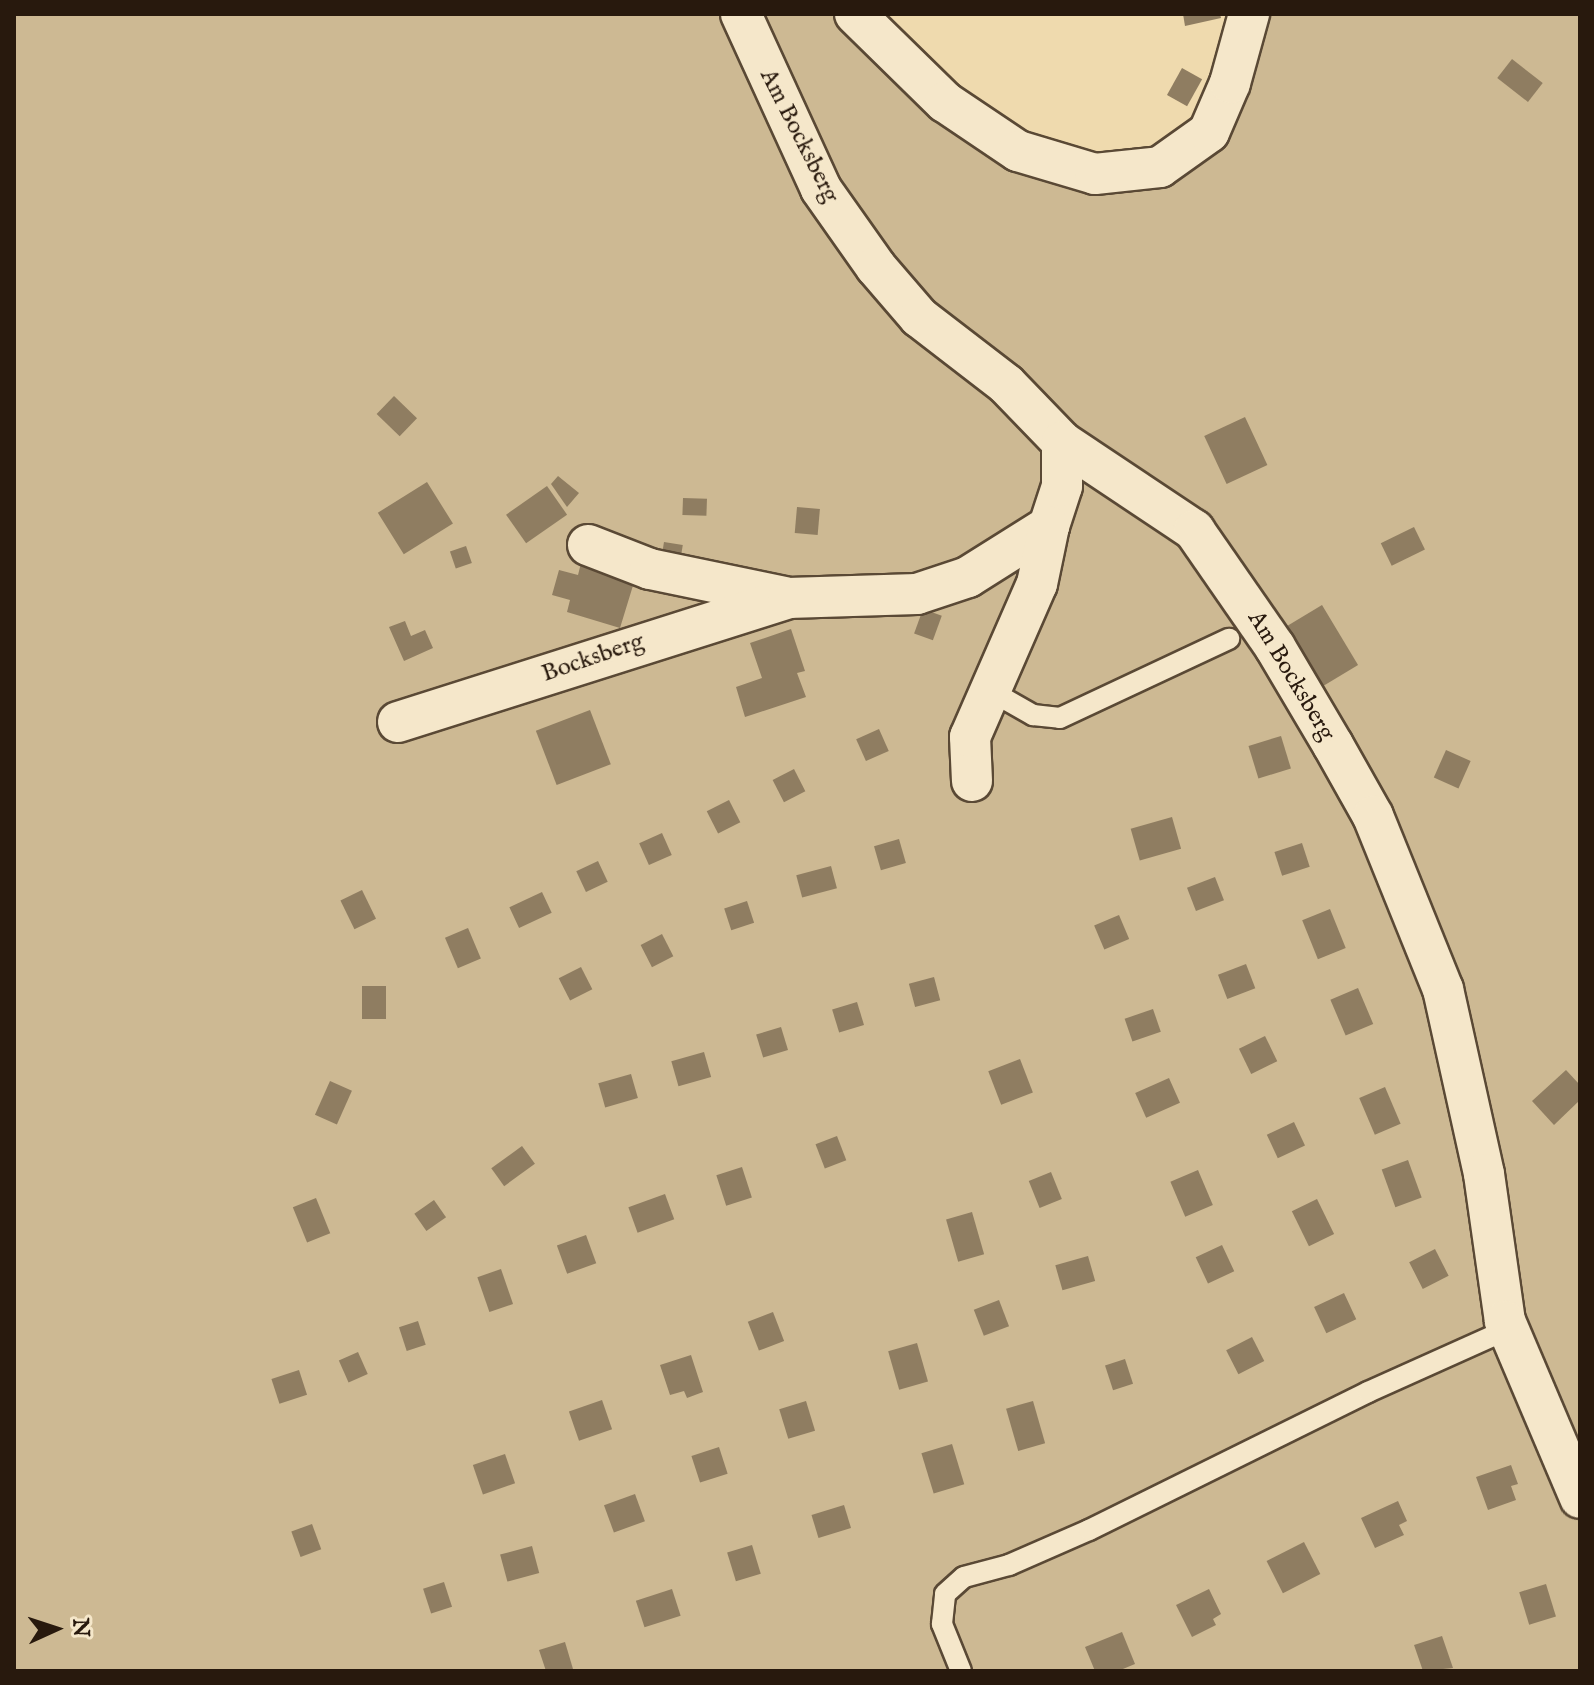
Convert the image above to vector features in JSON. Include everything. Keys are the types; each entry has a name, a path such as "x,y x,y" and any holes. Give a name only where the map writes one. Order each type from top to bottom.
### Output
{"street":[{"name":"Am Bocksberg","path":"741,14 821,189 876,267 919,317 1006,384 1062,442 1194,530 1275,647 1373,816 1443,989 1462,1057 1508,1329 1580,1498"},
{"path":"855,14 945,102 993,135 1018,151 1095,174 1160,167 1209,132 1230,83 1249,14"},
{"path":"972,781 970,737 1037,584 1049,526 1062,486 1062,442"},
{"name":"Bocksberg","path":"588,545 650,569 788,598 917,594 968,577 1049,526"},
{"name":"Bocksberg","path":"398,722 788,598"}],"lane":[{"path":"989,690 1033,715 1060,718 1229,639"},
{"path":"961,1671 942,1624 945,1594 964,1577 1009,1565 1089,1530 1368,1392 1508,1329"}],"shaded area":[{"path":"14,14 855,14 945,102 1095,174 1209,133 1249,14 1580,14 1580,1671 14,1671"}],"building":[{"path":"1183,14 1220,14 1221,18 1185,26"},
{"path":"1512,59 1543,83 1528,102 1497,78"},
{"path":"1182,68 1202,79 1187,106 1167,95"},
{"path":"394,396 417,418 400,436 377,414"},
{"path":"1245,417 1267,465 1227,484 1204,436"},
{"path":"558,476 579,493 567,507 551,484"},
{"path":"427,482 453,524 404,554 378,513"},
{"path":"547,486 567,515 526,543 506,515"},
{"path":"683,498 707,499 706,516 682,515"},
{"path":"797,507 820,509 818,535 795,533"},
{"path":"1414,527 1425,549 1392,566 1381,543"},
{"path":"664,542 683,545 681,557 662,554"},
{"path":"466,546 472,563 456,569 450,552"},
{"path":"581,563 635,579 620,628 567,612 570,600 552,595 559,570 578,575"},
{"path":"1322,605 1358,665 1319,689 1283,629"},
{"path":"923,609 942,616 933,640 914,633"},
{"path":"405,621 411,636 425,630 433,648 404,661 389,627"},
{"path":"791,629 805,671 797,673 806,697 745,717 736,687 762,678 750,643"},
{"path":"590,710 611,764 557,785 536,731"},
{"path":"879,729 889,751 866,761 856,739"},
{"path":"1281,736 1291,769 1258,778 1248,746"},
{"path":"1446,750 1471,761 1458,788 1434,777"},
{"path":"794,769 805,791 784,802 773,780"},
{"path":"729,800 740,822 718,834 707,811"},
{"path":"1172,817 1181,849 1140,861 1131,829"},
{"path":"662,833 672,855 649,865 639,843"},
{"path":"899,839 906,863 881,870 874,846"},
{"path":"1302,843 1310,867 1282,876 1274,852"},
{"path":"598,861 608,882 586,892 576,871"},
{"path":"831,866 837,888 802,898 796,875"},
{"path":"1215,877 1224,900 1196,911 1187,888"},
{"path":"362,890 376,919 354,929 340,901"},
{"path":"542,892 552,913 519,928 509,907"},
{"path":"747,901 754,923 731,930 724,908"},
{"path":"1330,909 1346,948 1318,959 1302,920"},
{"path":"1119,915 1129,939 1104,949 1094,926"},
{"path":"468,928 481,958 458,968 445,938"},
{"path":"662,934 673,956 652,967 641,945"},
{"path":"1246,964 1255,988 1227,999 1218,975"},
{"path":"581,967 592,989 570,1001 559,978"},
{"path":"934,977 940,1000 915,1007 909,984"},
{"path":"362,986 386,986 386,1019 362,1019"},
{"path":"1358,988 1373,1024 1346,1036 1330,1000"},
{"path":"857,1002 864,1025 839,1033 832,1010"},
{"path":"1153,1009 1161,1032 1132,1041 1125,1019"},
{"path":"781,1027 788,1050 763,1058 756,1035"},
{"path":"1265,1036 1277,1061 1251,1074 1239,1049"},
{"path":"704,1052 711,1077 678,1086 671,1061"},
{"path":"1020,1059 1033,1093 1001,1105 988,1071"},
{"path":"1566,1070 1580,1085 1580,1100 1554,1125 1532,1101"},
{"path":"631,1074 638,1098 605,1107 598,1083"},
{"path":"1169,1078 1180,1103 1146,1118 1135,1093"},
{"path":"330,1081 352,1091 337,1125 315,1115"},
{"path":"1385,1087 1401,1124 1375,1135 1359,1098"},
{"path":"1294,1122 1305,1146 1278,1158 1267,1135"},
{"path":"837,1136 846,1160 825,1169 816,1144"},
{"path":"522,1146 535,1164 504,1186 491,1168"},
{"path":"1408,1160 1422,1198 1395,1207 1382,1170"},
{"path":"742,1167 752,1197 726,1206 716,1175"},
{"path":"1198,1170 1213,1205 1185,1217 1170,1182"},
{"path":"1051,1172 1062,1199 1040,1208 1029,1181"},
{"path":"665,1194 674,1219 638,1233 628,1207"},
{"path":"316,1198 330,1233 307,1243 293,1207"},
{"path":"1317,1199 1334,1234 1309,1246 1292,1211"},
{"path":"434,1200 446,1217 426,1231 414,1214"},
{"path":"972,1212 984,1254 958,1262 946,1219"},
{"path":"586,1235 596,1263 567,1274 557,1246"},
{"path":"1222,1245 1234,1271 1208,1284 1196,1257"},
{"path":"1435,1249 1449,1276 1423,1289 1409,1262"},
{"path":"1088,1256 1095,1281 1062,1290 1055,1265"},
{"path":"501,1269 513,1304 489,1312 477,1277"},
{"path":"1344,1293 1356,1319 1326,1333 1314,1307"},
{"path":"999,1300 1009,1326 984,1336 974,1310"},
{"path":"773,1312 784,1341 759,1351 748,1322"},
{"path":"418,1321 426,1345 407,1351 399,1327"},
{"path":"1252,1337 1264,1361 1238,1374 1226,1350"},
{"path":"917,1343 928,1381 899,1390 888,1351"},
{"path":"358,1352 368,1374 349,1382 339,1361"},
{"path":"691,1355 703,1392 687,1398 684,1391 670,1395 660,1365"},
{"path":"1125,1359 1133,1384 1113,1390 1105,1365"},
{"path":"299,1370 307,1395 279,1404 271,1379"},
{"path":"602,1400 612,1429 579,1441 569,1411"},
{"path":"806,1401 815,1431 788,1439 779,1409"},
{"path":"1033,1401 1045,1443 1018,1451 1006,1409"},
{"path":"952,1444 964,1484 934,1494 921,1453"},
{"path":"719,1447 728,1474 700,1483 691,1456"},
{"path":"505,1454 515,1483 483,1494 473,1465"},
{"path":"1511,1465 1518,1484 1511,1486 1516,1500 1488,1510 1476,1477"},
{"path":"635,1494 645,1521 614,1533 604,1505"},
{"path":"1398,1501 1407,1521 1399,1525 1404,1535 1375,1548 1361,1518"},
{"path":"844,1505 851,1528 819,1538 811,1515"},
{"path":"312,1524 321,1549 301,1557 291,1532"},
{"path":"1304,1542 1320,1574 1283,1593 1267,1561"},
{"path":"752,1545 761,1574 736,1581 727,1553"},
{"path":"532,1546 539,1573 507,1582 500,1555"},
{"path":"444,1582 452,1607 431,1614 423,1589"},
{"path":"1546,1584 1556,1617 1529,1625 1519,1592"},
{"path":"672,1589 681,1616 645,1627 636,1601"},
{"path":"1209,1589 1221,1614 1213,1619 1216,1625 1192,1637 1176,1605"},
{"path":"1122,1632 1135,1664 1118,1671 1095,1671 1085,1647"},
{"path":"1442,1636 1453,1668 1423,1671 1414,1645"},
{"path":"565,1642 573,1669 546,1671 539,1650"}]}
